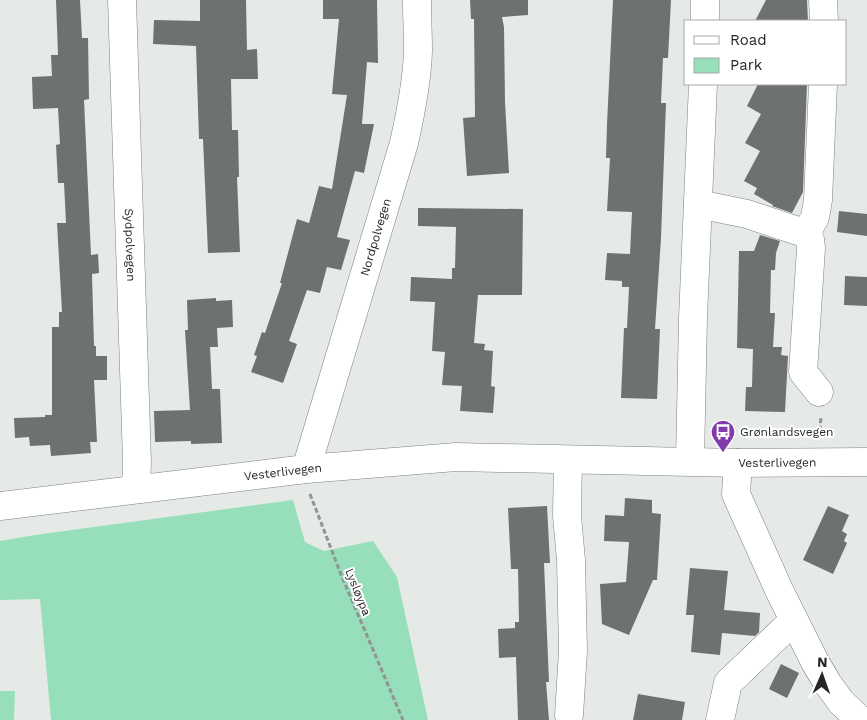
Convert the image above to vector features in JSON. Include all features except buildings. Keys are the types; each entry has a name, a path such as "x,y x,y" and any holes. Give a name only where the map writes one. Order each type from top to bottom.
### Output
{"street":[{"name":"Sydpolvegen","path":"122,0 137,452 136,489"},
{"name":"Nordpolvegen","path":"306,469 404,143 416,74 418,51 417,0"},
{"path":"705,0 705,20"},
{"path":"823,0 824,20"},
{"path":"690,461 693,318 703,85"},
{"path":"804,232 808,230 815,217 818,200 823,85"},
{"path":"698,204 747,214 804,232 810,239 803,372 819,392"},
{"name":"Vesterlivegen","path":"0,506 306,469 456,457 738,463 867,462"},
{"path":"568,460 567,509 571,560 573,651 569,715"},
{"path":"738,463 736,494 794,620 828,684 860,720"},
{"path":"720,720 728,683 794,620"}],"path":[{"path":"817,462 821,416 818,406 819,392"},
{"name":"Lysløypa","path":"306,469 309,493 342,577 403,720"}],"green space":[{"path":"293,500 305,542 324,551 373,541 397,577 428,720 51,720 40,599 0,600 0,541"},
{"path":"0,691 15,691 14,720 0,720"}],"place":[{"name":"Grønlandsvegen","path":"723,453"}]}
